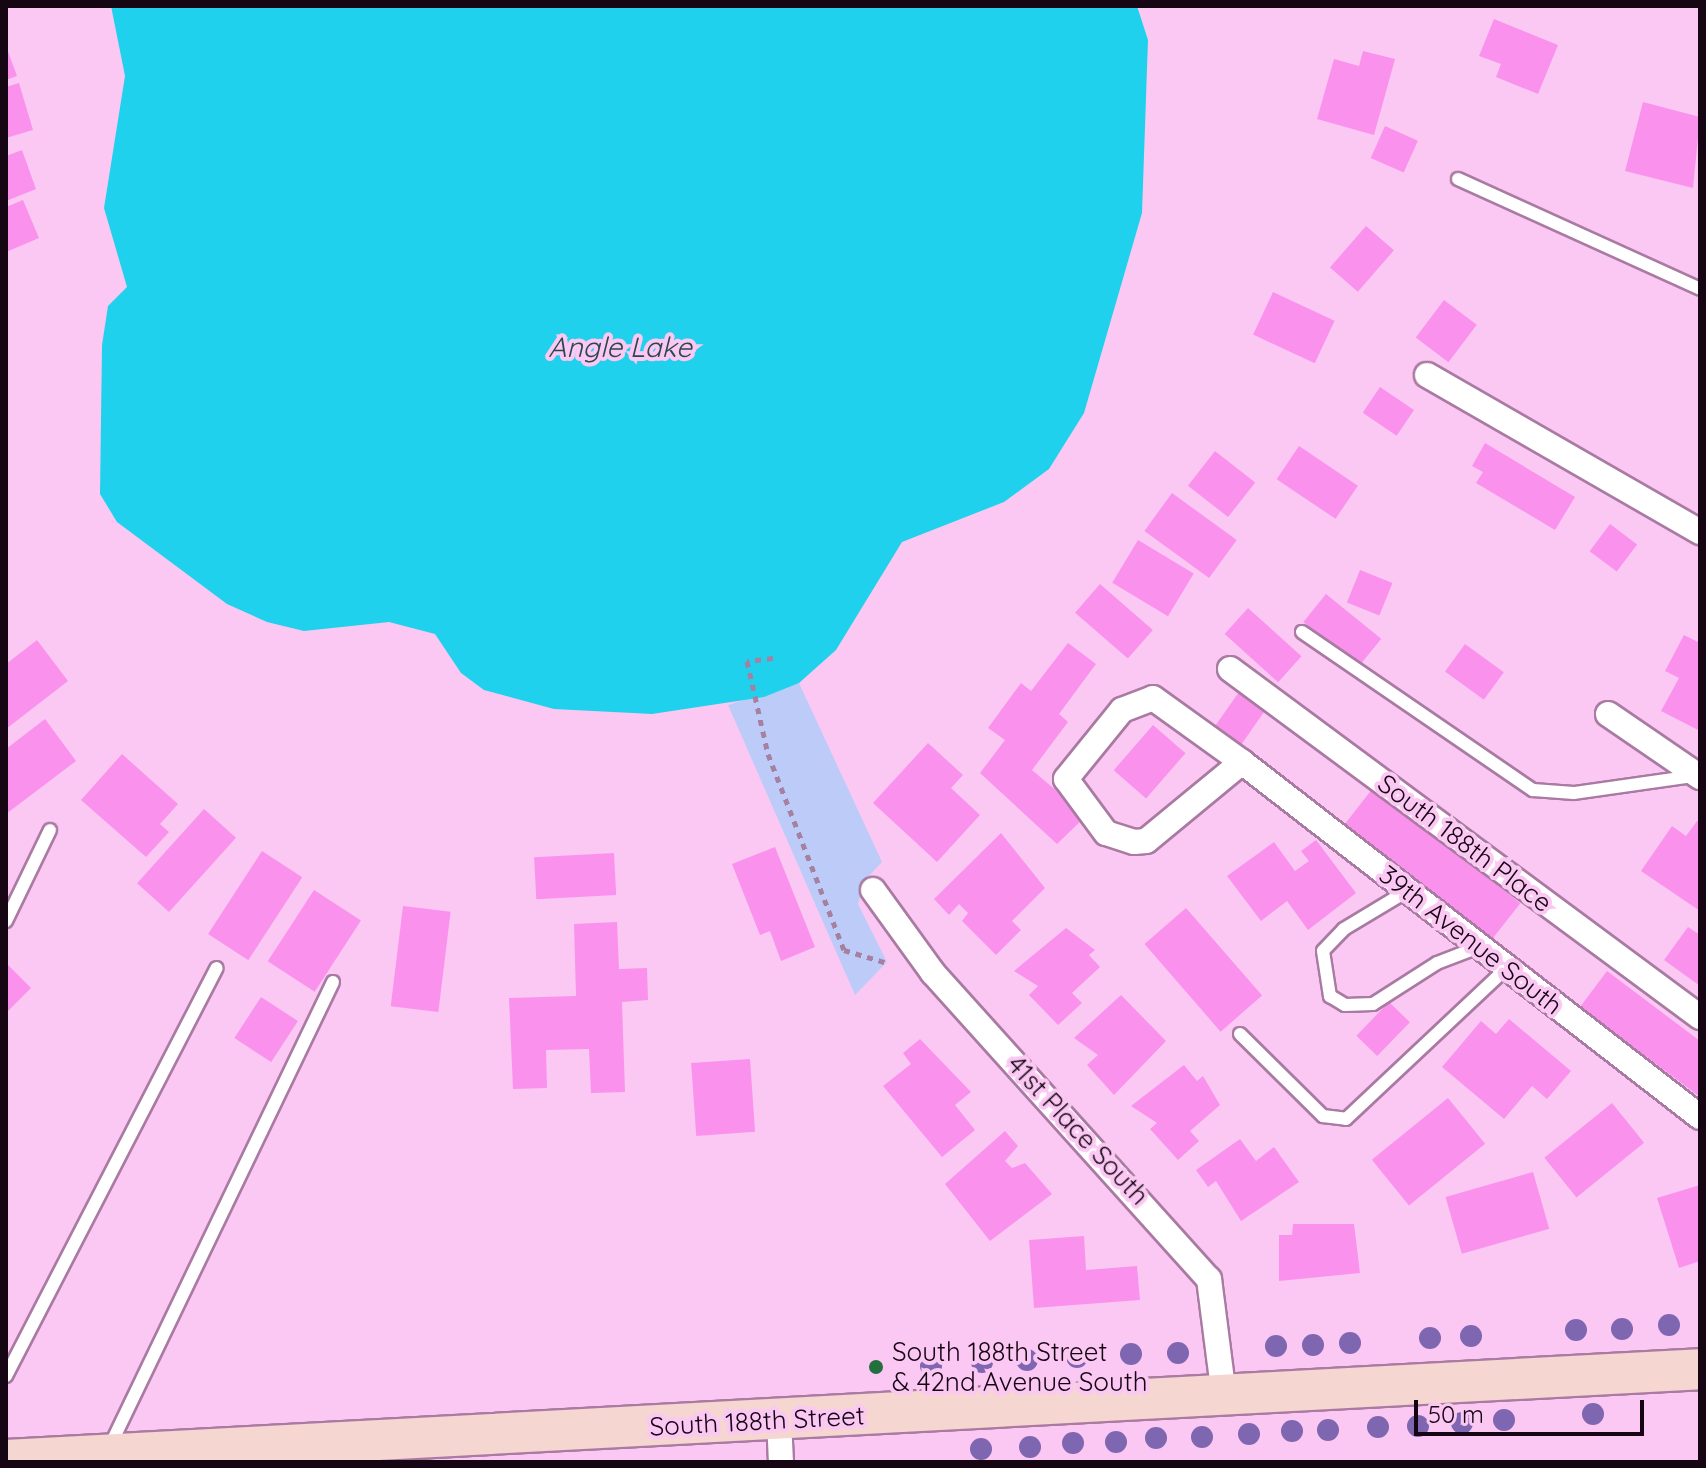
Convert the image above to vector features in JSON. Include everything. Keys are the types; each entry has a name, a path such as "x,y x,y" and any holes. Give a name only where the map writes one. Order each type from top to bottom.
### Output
{"main road":[{"name":"South 188th Street","path":"6,1460 1700,1369"}],"street":[{"path":"1427,375 1700,532"},
{"name":"South 188th Place","path":"1230,669 1700,1017"},
{"name":"39th Avenue South","path":"1242,762 1146,841 1134,842 1106,833 1066,779 1122,710 1144,697 1242,762 1700,1117"},
{"path":"1608,714 1699,776"},
{"name":"41st Place South","path":"873,890 933,973 1209,1279 1224,1396"},
{"path":"779,1420 781,1462"}],"lane":[{"path":"1458,179 1700,289"},
{"path":"1302,632 1533,790 1574,793 1699,776"},
{"path":"6,921 50,830"},
{"path":"1407,891 1344,929 1323,951 1330,996 1345,1005 1373,1004 1437,963 1480,947"},
{"path":"6,1376 217,968"},
{"path":"1240,1034 1323,1116 1346,1119 1507,968"},
{"path":"105,1455 333,982"}],"path":[{"path":"773,658 747,661 768,754 844,950 888,963"}],"shaded area":[{"path":"799,683 882,862 865,880 858,904 887,962 855,995 728,705"}],"water":[{"name":"Angle Lake","path":"111,6 1137,6 1148,40 1142,213 1084,413 1049,469 1004,502 902,542 836,650 799,683 764,697 652,714 554,709 484,690 461,673 435,634 389,622 304,631 267,622 227,604 117,522 100,494 102,345 108,306 127,287 104,208 125,76"}],"building":[{"path":"1494,19 1558,45 1538,94 1496,77 1501,64 1479,56"},
{"path":"6,46 17,76 6,80"},
{"path":"1363,51 1395,59 1374,135 1317,119 1334,59 1359,66"},
{"path":"19,83 33,130 6,138 6,87"},
{"path":"1643,102 1700,117 1693,188 1625,171"},
{"path":"1385,126 1418,141 1404,173 1371,158"},
{"path":"22,150 36,189 6,201 6,156"},
{"path":"23,200 39,238 6,252 6,207"},
{"path":"1366,226 1394,250 1358,292 1330,268"},
{"path":"1273,292 1335,321 1315,363 1253,335"},
{"path":"1444,300 1477,325 1448,362 1416,338"},
{"path":"1380,387 1414,410 1397,436 1363,413"},
{"path":"1485,443 1575,497 1555,530 1476,483 1483,472 1472,466"},
{"path":"1299,446 1358,486 1335,519 1277,479"},
{"path":"1215,451 1255,482 1228,517 1188,486"},
{"path":"1172,493 1237,540 1209,578 1144,531"},
{"path":"1610,524 1637,544 1617,572 1590,551"},
{"path":"1138,540 1194,573 1168,616 1112,583"},
{"path":"1360,570 1392,583 1379,616 1347,602"},
{"path":"1100,584 1153,630 1128,659 1075,613"},
{"path":"1326,594 1381,639 1359,667 1303,622"},
{"path":"1248,608 1302,656 1278,682 1225,634"},
{"path":"1684,635 1700,643 1700,731 1661,711 1679,678 1665,671"},
{"path":"37,640 68,681 6,729 6,664"},
{"path":"1068,643 1096,664 1059,714 1068,722 1032,770 1086,816 1057,844 980,773 1005,740 988,728 1021,683 1031,691"},
{"path":"1465,644 1504,672 1484,700 1445,672"},
{"path":"1239,692 1265,710 1242,744 1215,726"},
{"path":"45,719 76,761 6,814 6,749"},
{"path":"1153,725 1185,753 1146,798 1114,770"},
{"path":"928,743 963,775 951,788 980,815 937,862 873,803"},
{"path":"122,754 178,804 160,824 169,832 146,857 81,800"},
{"path":"1373,788 1520,903 1493,939 1345,823"},
{"path":"204,809 236,838 169,912 137,883"},
{"path":"1697,821 1700,823 1700,911 1641,871 1672,826 1686,836"},
{"path":"1001,833 1045,888 1012,921 1021,930 996,955 962,921 968,913 959,904 949,915 934,899"},
{"path":"1316,840 1356,893 1308,930 1287,901 1261,921 1227,876 1274,842 1295,871 1309,861 1301,851"},
{"path":"775,847 815,947 781,961 770,931 760,935 732,864"},
{"path":"262,851 302,877 248,960 208,934"},
{"path":"614,853 616,895 536,899 534,857"},
{"path":"314,890 361,920 315,992 268,961"},
{"path":"403,906 451,912 438,1012 391,1006"},
{"path":"1186,908 1262,996 1221,1032 1144,944"},
{"path":"617,922 619,969 647,968 648,1000 622,1002 625,1092 591,1093 589,1049 546,1050 547,1088 513,1089 509,998 576,996 574,924"},
{"path":"1688,927 1700,935 1700,986 1664,960"},
{"path":"1066,928 1095,950 1089,955 1100,967 1072,993 1082,1003 1058,1025 1029,995 1038,986 1014,971"},
{"path":"8,965 31,988 6,1013 6,967"},
{"path":"1607,971 1700,1041 1700,1097 1580,1007"},
{"path":"1121,995 1166,1041 1114,1095 1087,1065 1098,1055 1074,1038"},
{"path":"261,997 298,1021 271,1062 234,1038"},
{"path":"1389,1002 1410,1022 1377,1056 1356,1036"},
{"path":"1509,1019 1571,1071 1547,1099 1532,1086 1504,1119 1442,1067 1481,1021 1496,1034"},
{"path":"920,1039 971,1092 955,1105 975,1130 942,1157 883,1086 911,1064 903,1053"},
{"path":"750,1059 755,1132 696,1136 691,1063"},
{"path":"1184,1065 1197,1081 1203,1076 1220,1105 1190,1131 1199,1141 1178,1160 1150,1129 1157,1123 1131,1106"},
{"path":"1448,1098 1485,1144 1409,1206 1372,1160"},
{"path":"1612,1103 1644,1143 1576,1197 1544,1158"},
{"path":"1005,1131 1018,1146 1005,1161 1012,1168 1025,1163 1052,1194 990,1241 945,1184"},
{"path":"1240,1139 1256,1161 1274,1147 1299,1182 1241,1221 1216,1181 1208,1187 1196,1170"},
{"path":"1533,1172 1549,1229 1462,1254 1446,1197"},
{"path":"1700,1185 1700,1261 1679,1268 1657,1198"},
{"path":"1293,1224 1354,1224 1360,1273 1279,1281 1279,1235 1292,1235"},
{"path":"1084,1236 1086,1270 1137,1266 1140,1300 1034,1308 1029,1240"}],"place":[{"name":"South 188th Street & 42nd Avenue South","path":"876,1367"}]}
